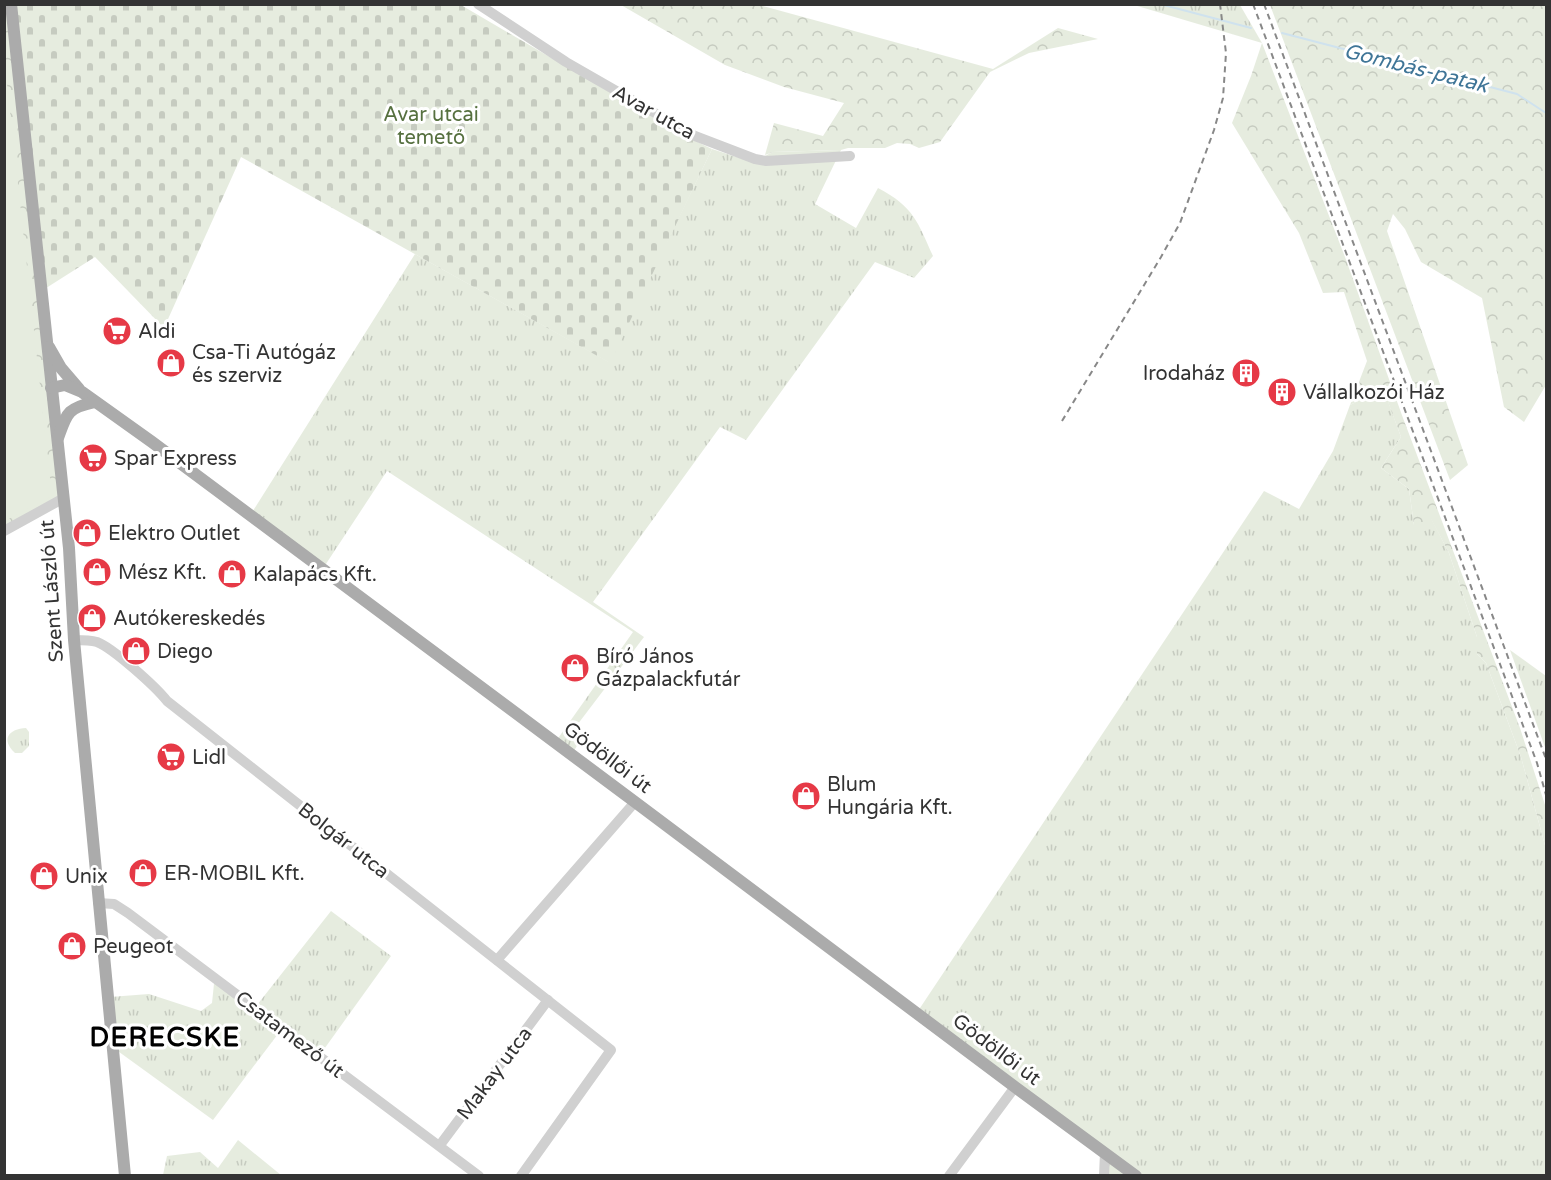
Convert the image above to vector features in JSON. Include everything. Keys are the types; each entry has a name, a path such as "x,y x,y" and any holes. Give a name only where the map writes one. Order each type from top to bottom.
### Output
{"main road":[{"name":"Szent László út","path":"11,4 64,498 74,640 125,1176"},
{"name":"Gödöllői út","path":"47,344 61,368 94,402 160,448 1136,1176"},
{"path":"51,388 65,385 82,392"},
{"path":"57,439 70,411 75,407 94,402"}],"street":[{"name":"Avar utca","path":"478,4 566,62 695,136 755,159 850,156"},
{"path":"4,531 64,498"},
{"name":"Bolgár utca","path":"74,640 91,641 105,646 157,689 166,701 611,1050 521,1176"},
{"path":"496,960 635,801"},
{"name":"Csatamező út","path":"98,903 114,904 128,914 479,1176"},
{"name":"Makay utca","path":"440,1145 548,1000"},
{"path":"950,1176 1015,1087"},
{"path":"1104,1176 1105,1153"}],"green space":[{"path":"16,4 66,494 5,526 4,5"},
{"name":"Avar utcai temető","path":"16,5 461,5 683,135 712,149 610,363 241,157 164,328 95,257 43,290"},
{"path":"621,5 759,5 993,69 1058,28 1098,39 1029,53 990,72 940,142 919,148 910,144 897,143 885,148 773,152 765,155 774,123 823,136 844,103 784,87 725,65"},
{"path":"1134,5 1240,5 1262,43"},
{"path":"1270,5 1546,5 1546,385 1524,422 1504,407 1482,298 1421,262 1405,229 1393,214 1387,231 1468,465 1450,480"},
{"path":"1262,43 1345,257 1520,728 1546,808 1546,849 1521,757 1486,663 1477,654 1477,637 1449,553 1431,519 1427,527 1414,525 1409,489 1381,468 1401,437 1385,394 1376,392 1350,405 1367,361 1344,292 1323,293 1299,233 1232,123"},
{"path":"4,56 52,496 5,521 4,521"},
{"path":"712,149 752,162 773,152 841,150 815,204 856,228 878,188 900,202 913,216 933,256 914,278 875,262 746,440 720,427 593,602 644,637 568,737 578,744 571,756 554,744 633,632 387,471 322,570 251,514 415,254 609,362"},
{"path":"1376,392 1385,393 1401,437 1381,468 1409,489 1414,525 1431,518 1449,553 1477,637 1477,654 1486,663 1521,757 1546,849 1546,1175 1100,1175 1101,1147 918,1011 1264,491 1299,509 1333,451 1350,405"},
{"path":"1510,650 1546,676 1546,750"},
{"path":"26,728 29,732 29,746 22,753 15,753 10,748 8,736 15,730"},
{"path":"331,911 391,956 322,1052 284,1026 213,1120 115,1049 110,997 149,994 201,1011 212,1003 215,974 257,1005"},
{"path":"238,1140 281,1175 163,1175 167,1156 200,1152 218,1168"}],"waterway":[{"name":"Gombás-patak","path":"1160,4 1251,28"},
{"name":"Gombás-patak","path":"1282,33 1517,94 1546,113"}],"railway":[{"path":"1062,421 1180,223 1214,130 1223,98 1226,53 1220,4"},
{"path":"1253,4 1537,763 1546,795"},
{"path":"1264,4 1546,759"}],"place":[{"name":"Aldi","path":"117,331"},
{"name":"Csa-Ti Autógáz és szerviz","path":"171,363"},
{"name":"Irodaház","path":"1246,373"},
{"name":"Vállalkozói Ház","path":"1282,392"},
{"name":"Spar Express","path":"93,458"},
{"name":"Elektro Outlet","path":"87,533"},
{"name":"Mész Kft.","path":"97,572"},
{"name":"Kalapács Kft.","path":"232,574"},
{"name":"Autókereskedés","path":"92,618"},
{"name":"Diego","path":"136,651"},
{"name":"Bíró János Gázpalackfutár","path":"575,668"},
{"name":"Lidl","path":"171,757"},
{"name":"Blum Hungária Kft.","path":"806,796"},
{"name":"ER-MOBIL Kft.","path":"143,873"},
{"name":"Unix","path":"44,876"},
{"name":"Peugeot","path":"72,946"}],"district":[{"name":"DERECSKE","path":"165,1037"}]}
